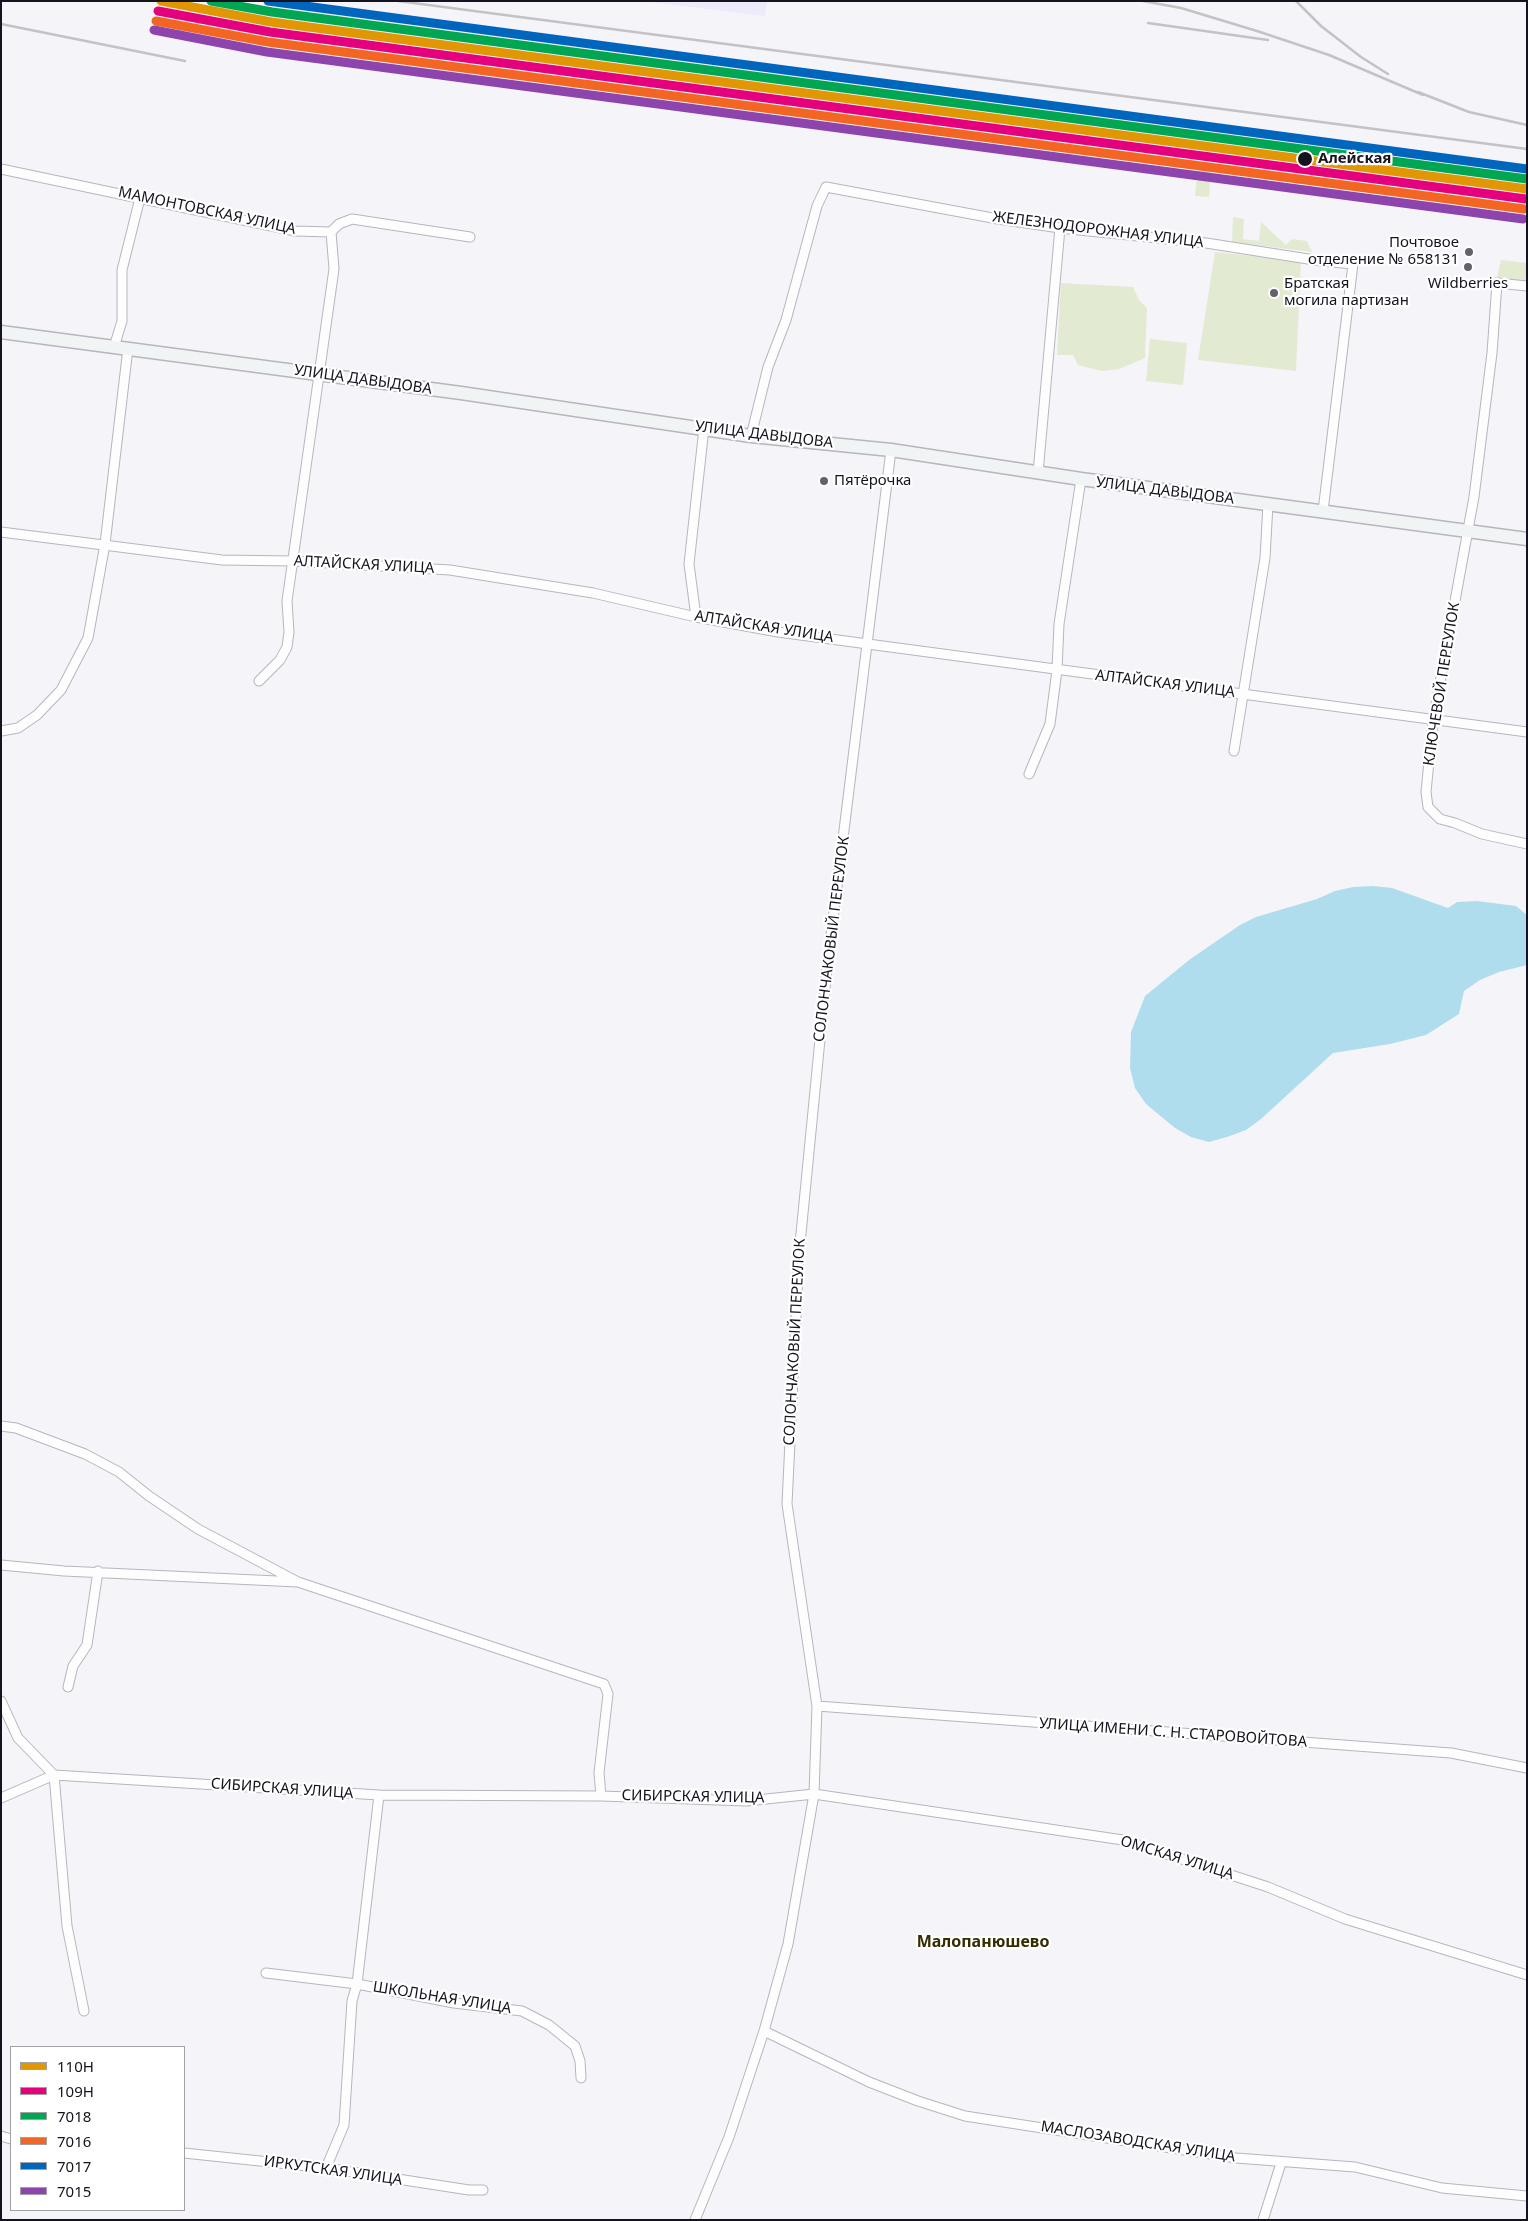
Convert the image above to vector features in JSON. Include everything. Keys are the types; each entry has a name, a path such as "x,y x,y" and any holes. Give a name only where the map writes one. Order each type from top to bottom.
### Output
{"main road":[{"name":"УЛИЦА ДАВЫДОВА","path":"1,332 319,374 751,436 891,450 1081,480 1527,539"}],"street":[{"name":"МАМОНТОВСКАЯ УЛИЦА","path":"1,169 295,231 331,232"},
{"name":"ЖЕЛЕЗНОДОРОЖНАЯ УЛИЦА","path":"751,436 768,367 786,320 817,206 826,187 998,219 1060,228 1206,242 1321,261 1353,264 1323,511"},
{"path":"114,346 122,321 122,270 140,198"},
{"path":"259,681 280,660 287,647 290,632 287,602 334,270 331,232 339,224 352,219 470,237"},
{"path":"1038,473 1060,228"},
{"name":"КЛЮЧЕВОЙ ПЕРЕУЛОК","path":"1527,286 1497,283 1491,362 1474,497 1433,721 1426,792 1428,807 1440,819 1456,823 1482,834 1527,844"},
{"path":"1,731 18,728 37,715 61,690 88,638 105,544 128,348"},
{"path":"696,617 689,564 704,428"},
{"name":"СОЛОНЧАКОВЫЙ ПЕРЕУЛОК","path":"696,2220 729,2137 764,2031 788,1944 814,1794 817,1706 787,1504 798,1263 827,968 891,450"},
{"path":"1029,774 1050,724 1057,670 1059,624 1081,480"},
{"path":"1234,751 1265,558 1268,504"},
{"name":"АЛТАЙСКАЯ УЛИЦА","path":"1,532 222,560 293,561 450,570 593,593 696,617 778,632 1433,721 1527,732"},
{"name":"СИБИРСКАЯ УЛИЦА","path":"1,1426 16,1428 76,1451 120,1472 149,1496 198,1529 298,1582 604,1684 608,1694 599,1773 601,1796"},
{"name":"СИБИРСКАЯ УЛИЦА","path":"1,1565 64,1571 98,1571 298,1582"},
{"path":"68,1687 74,1666 86,1645 98,1571"},
{"path":"1,1701 18,1738 54,1775 67,1926 84,2010"},
{"name":"УЛИЦА ИМЕНИ С. Н. СТАРОВОЙТОВА","path":"817,1706 1451,1753 1527,1768"},
{"path":"1,1798 54,1775"},
{"name":"СИБИРСКАЯ УЛИЦА","path":"54,1775 378,1795 601,1796 748,1801 814,1794"},
{"name":"ОМСКАЯ УЛИЦА","path":"814,1794 1123,1840 1268,1887 1345,1919 1527,1975"},
{"path":"326,2168 344,2124 352,2001 357,1984 378,1795"},
{"name":"ШКОЛЬНАЯ УЛИЦА","path":"266,1973 357,1984 454,2003 522,2011 548,2025 575,2046 580,2061 581,2078"},
{"name":"МАСЛОЗАВОДСКАЯ УЛИЦА","path":"764,2031 869,2082 918,2101 965,2116 1236,2158 1266,2159 1282,2163 1316,2163 1355,2167 1442,2188 1527,2196"},
{"name":"ИРКУТСКАЯ УЛИЦА","path":"185,2153 326,2168 469,2190 483,2190"},
{"path":"1263,2220 1282,2163"}],"shaded area":[{"path":"640,1 767,1 765,16"}],"green space":[{"path":"1198,167 1211,168 1209,197 1195,196"},
{"path":"1233,217 1244,219 1243,239 1259,241 1261,222 1286,245 1292,239 1307,241 1312,252 1232,242"},
{"path":"1215,252 1301,261 1296,371 1198,360"},
{"path":"1501,260 1527,263 1527,282 1497,278"},
{"path":"1061,283 1133,287 1139,300 1147,308 1145,358 1119,369 1102,371 1078,365 1073,355 1057,355"},
{"path":"1150,339 1187,343 1183,385 1146,381"}],"water":[{"path":"1373,886 1392,888 1448,908 1457,902 1477,901 1516,906 1527,915 1527,965 1499,972 1480,980 1464,991 1459,1014 1426,1035 1390,1044 1333,1053 1261,1119 1246,1130 1227,1137 1209,1142 1191,1137 1175,1128 1146,1104 1135,1088 1130,1068 1131,1032 1145,996 1189,960 1240,925 1256,917 1317,899 1335,891 1353,887"}],"railway":[{"path":"398,1 1527,149"},
{"path":"1143,1 1181,8 1329,55 1423,95"},
{"path":"1296,1 1321,26 1361,57 1388,74"},
{"path":"1148,23 1268,40"},
{"path":"1,24 185,61"},
{"path":"1418,92 1469,112 1527,125"}],"transit line":[{"name":"110Н","path":"161,1 271,22 1527,189"},
{"name":"7018","path":"211,1 272,12 1527,179"},
{"name":"7017","path":"268,1 1527,169"},
{"name":"109Н","path":"158,11 270,32 1526,199"},
{"name":"7016","path":"156,21 268,42 1524,209"},
{"name":"7015","path":"154,30 267,52 1523,219"}],"place":[{"name":"Алейская","path":"1305,159"},
{"name":"Почтовое отделение № 658131","path":"1469,252"},
{"name":"Wildberries","path":"1468,267"},
{"name":"Братская могила партизан","path":"1274,293"},
{"name":"Пятёрочка","path":"824,481"}],"district":[{"name":"Малопанюшево","path":"983,1942"}]}
